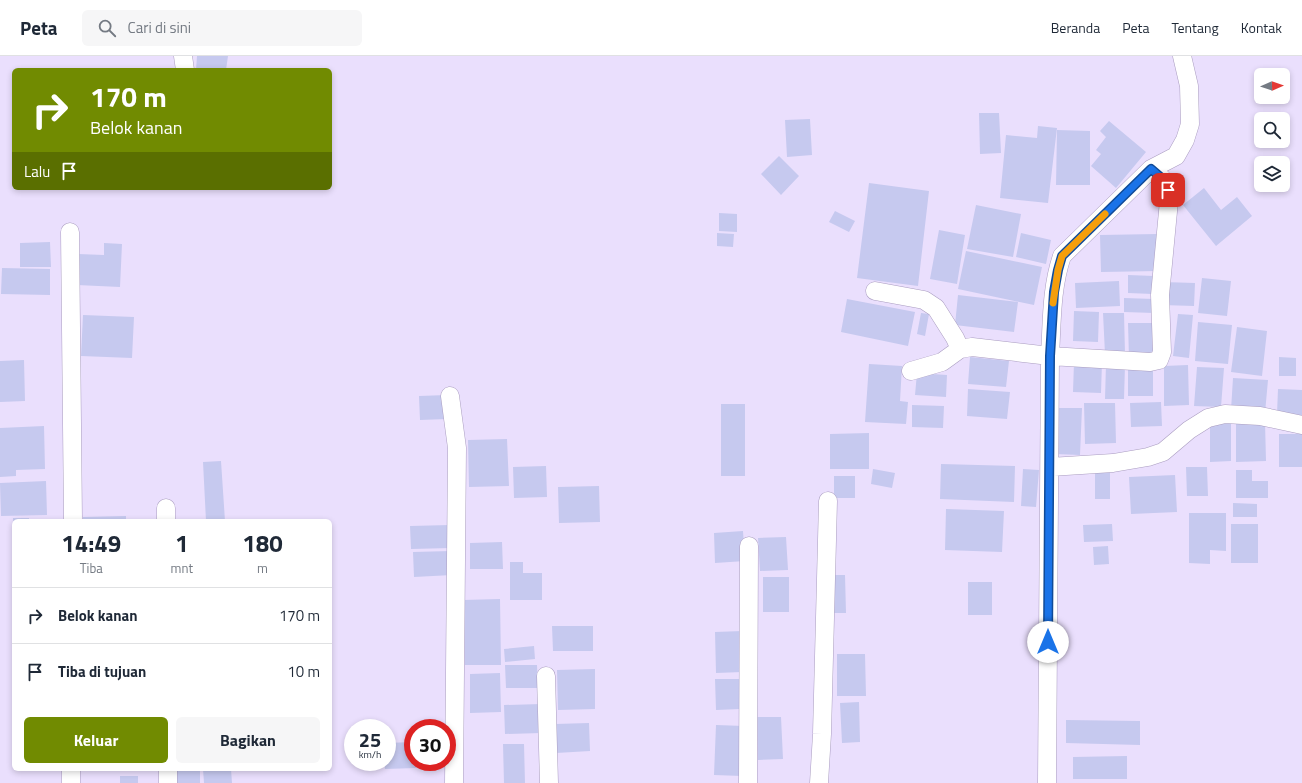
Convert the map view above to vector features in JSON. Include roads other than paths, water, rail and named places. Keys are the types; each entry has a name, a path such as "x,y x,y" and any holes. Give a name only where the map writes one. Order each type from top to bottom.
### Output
{"street":[{"path":"184,56 185,68"},
{"path":"1047,783 1050,356 1054,292 1058,270 1062,256 1151,169 1176,156 1185,140 1190,124 1189,86 1182,56"},
{"path":"911,371 942,362 960,349 972,347 1050,356 1150,362 1159,360 1161,357 1160,295 1169,201 1165,181 1151,169"},
{"path":"70,232 73,519"},
{"path":"875,290 924,300 936,308 956,338 960,349"},
{"path":"450,396 456,434 457,456 454,783"},
{"path":"1050,467 1113,463 1148,457 1163,452 1189,430 1208,418 1225,414 1260,416 1302,425"},
{"path":"819,783 822,734 828,501"},
{"path":"748,783 749,546"},
{"path":"546,676 549,783"},
{"path":"71,783 72,771"},
{"path":"168,771 168,783"}]}
